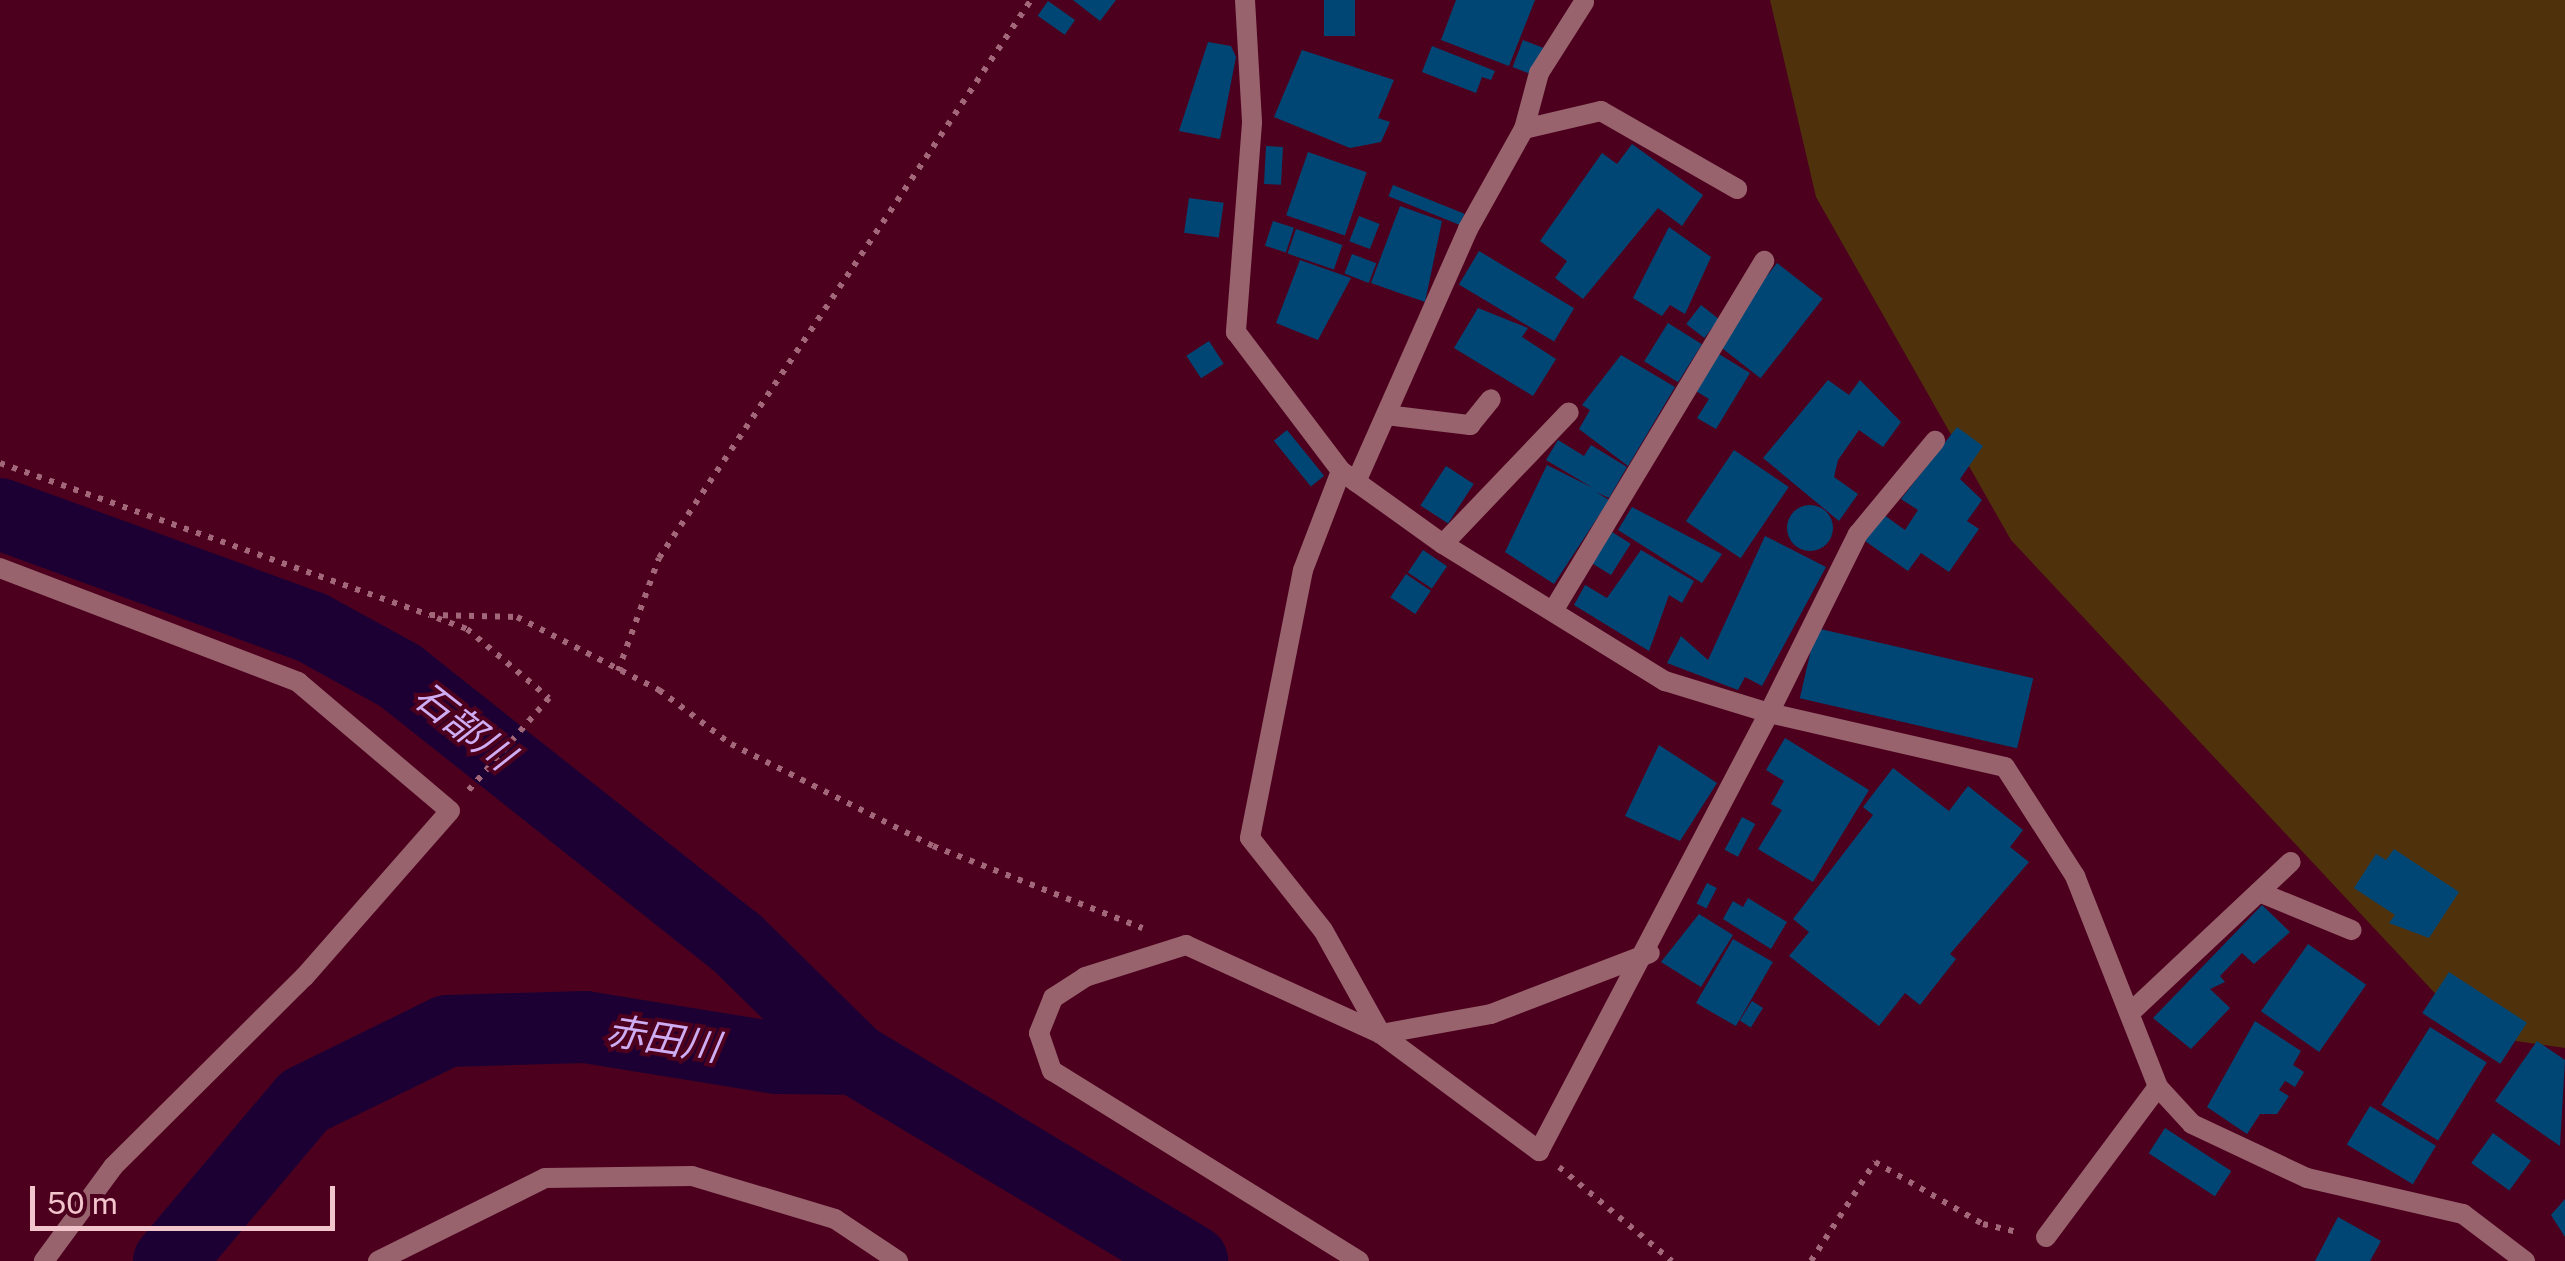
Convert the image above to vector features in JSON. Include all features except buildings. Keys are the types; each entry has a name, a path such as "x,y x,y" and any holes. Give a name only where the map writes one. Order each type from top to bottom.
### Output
{"street":[{"path":"1245,0 1252,122 1236,332 1349,476 1443,544 1664,681 1769,713 2005,768 2075,876 2158,1087 2192,1124 2308,1178 2463,1214 2525,1261"},
{"path":"1381,1034 1322,930 1250,838 1303,570 1349,476 1386,415 1468,229 1524,128 1539,73 1584,2"},
{"path":"1524,128 1601,111 1737,189"},
{"path":"1553,612 1764,261"},
{"path":"1386,415 1470,425 1491,400"},
{"path":"1443,544 1569,412"},
{"path":"1359,1261 1052,1071 1040,1033 1054,998 1085,978 1186,945 1381,1034 1539,1150 1650,953 1858,534 1936,441"},
{"path":"0,568 298,682 450,810 304,977 113,1167 44,1261"},
{"path":"2131,1012 2291,862"},
{"path":"2258,892 2351,930"},
{"path":"1381,1034 1491,1014 1650,953"},
{"path":"2046,1238 2158,1087"},
{"path":"378,1261 545,1178 692,1176 835,1220 898,1261"}],"path":[{"path":"618,671 659,558 1032,0"},
{"path":"0,463 467,629 549,698 450,810"},
{"path":"430,615 517,617 618,671 731,744 933,846 1186,945"},
{"path":"1539,1150 1672,1261"},
{"path":"1812,1261 1875,1162 1983,1224 2046,1238"}],"shaded area":[{"path":"1770,0 2565,0 2565,1048 2474,1035 2011,540 1816,197"}],"waterway":[{"name":"石部川","path":"0,514 311,627 400,676 736,942 855,1059"},
{"name":"赤田川","path":"169,1261 304,1101 447,1031 585,1027 777,1058 855,1059 1192,1261"}]}
